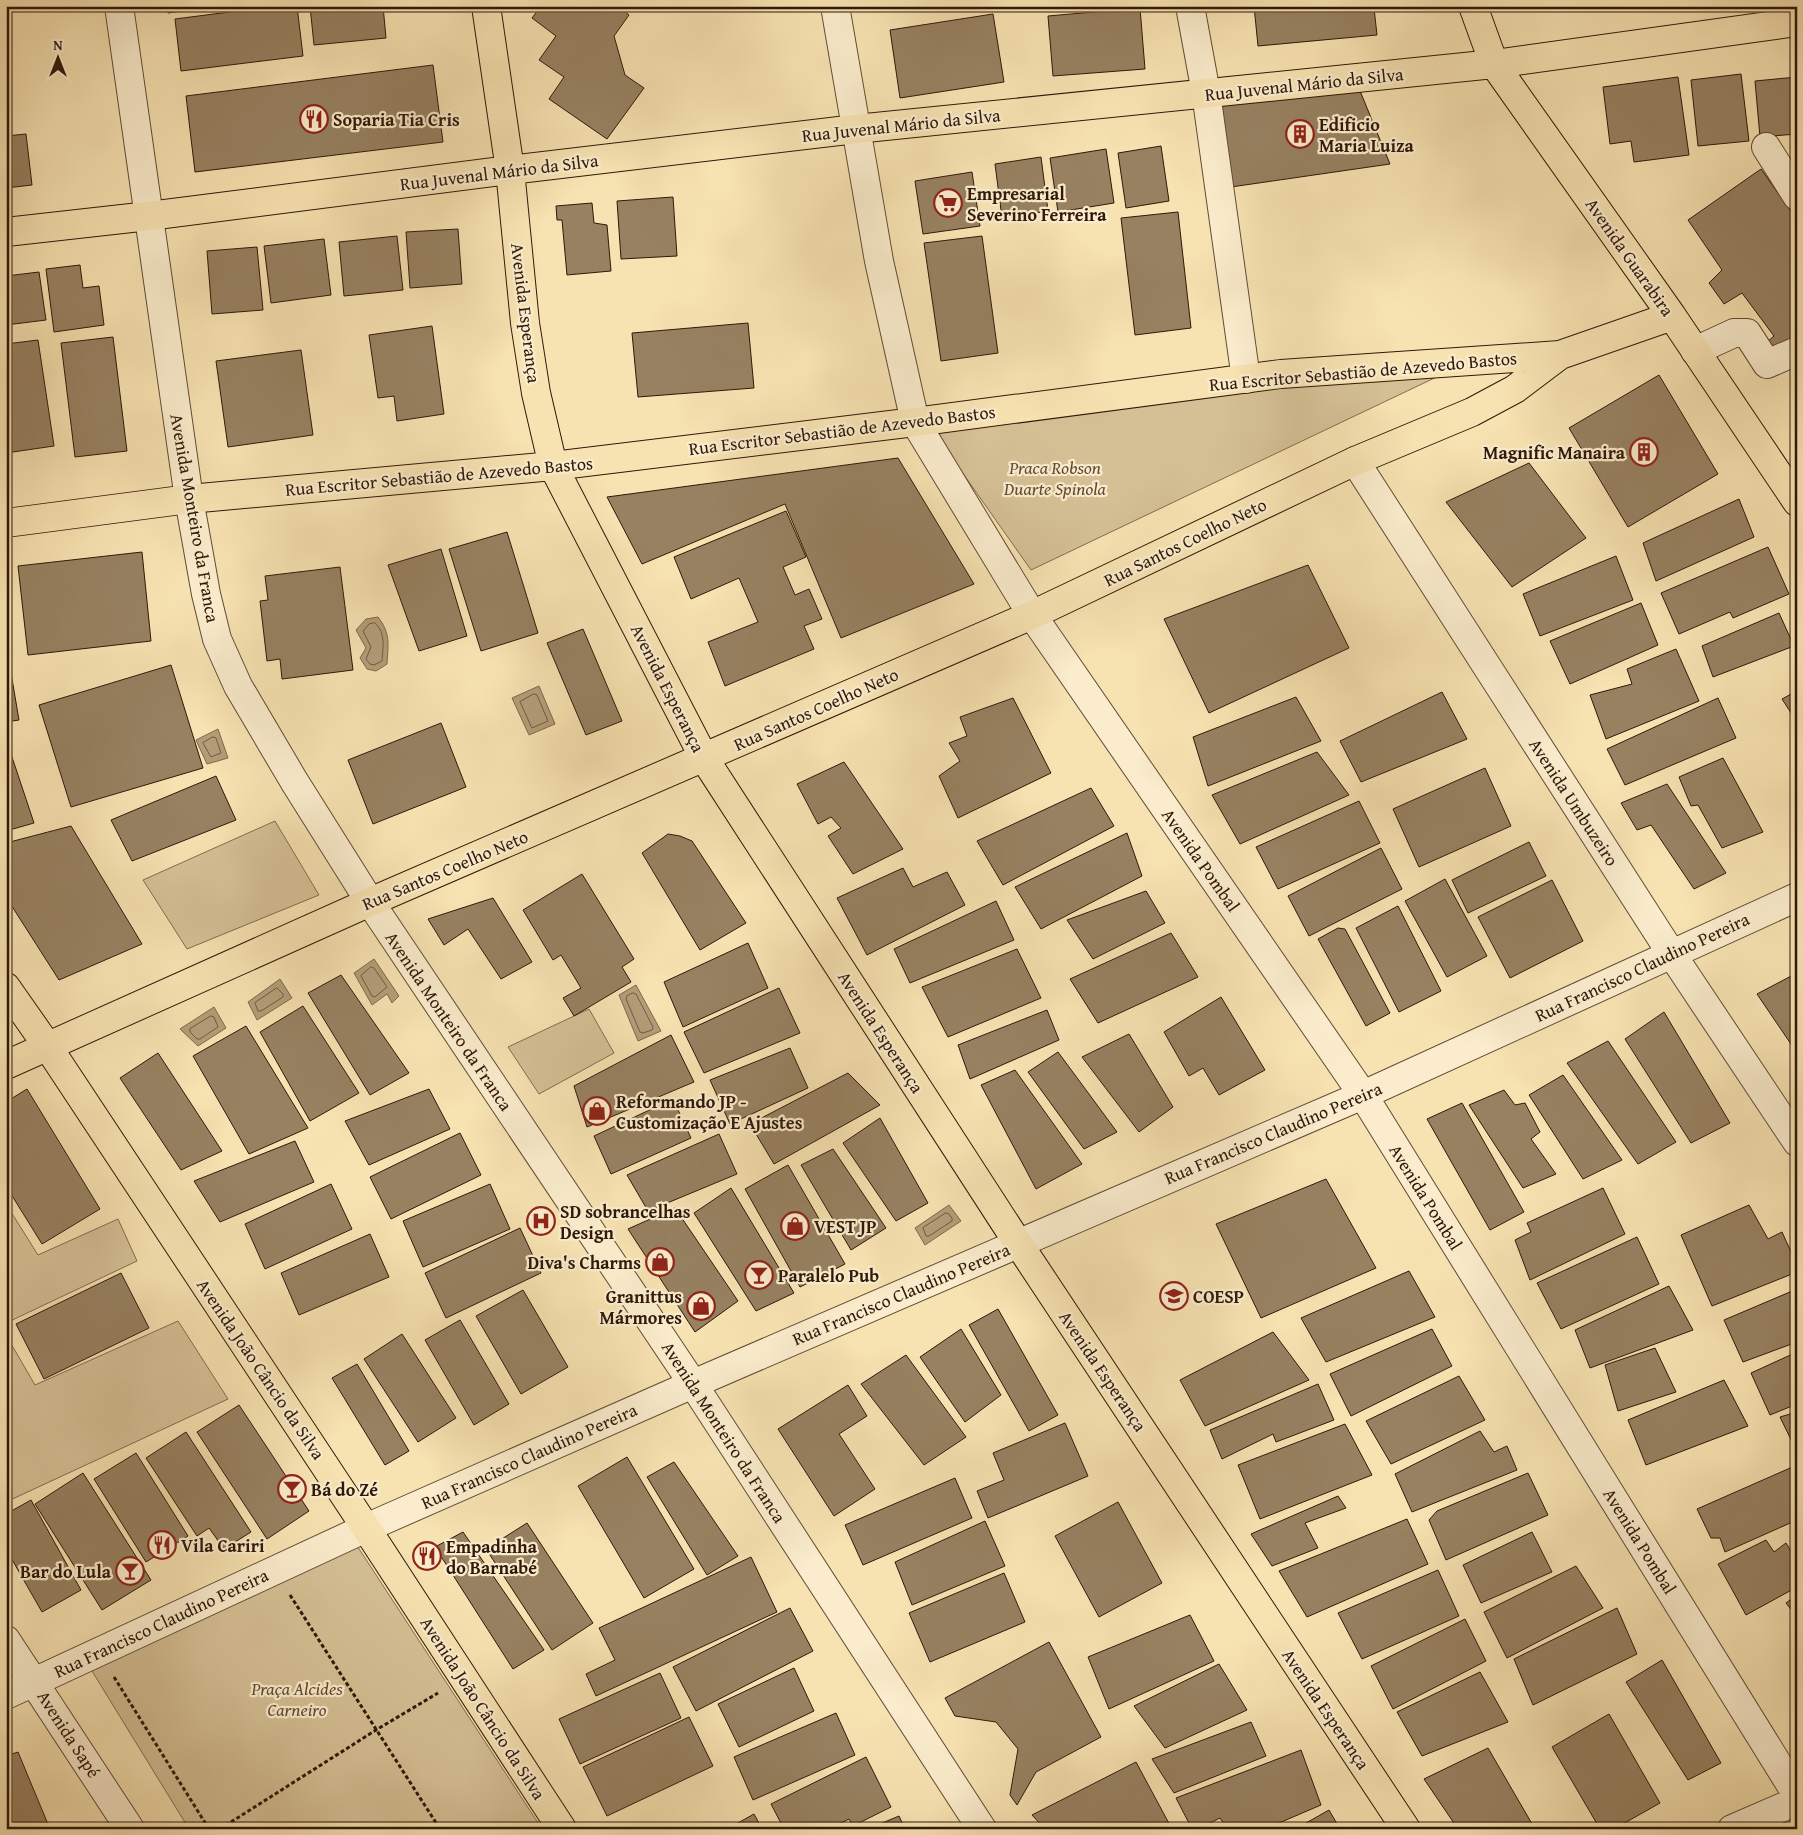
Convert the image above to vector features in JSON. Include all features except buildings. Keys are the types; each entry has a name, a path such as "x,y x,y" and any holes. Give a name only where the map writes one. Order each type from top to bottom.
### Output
{"main road":[{"name":"Avenida Esperança","path":"486,6 510,170 527,332 536,392 554,466 704,758 1018,1243 1406,1829"},
{"name":"Avenida Guarabira","path":"1473,6 1494,64 1672,316 1797,502"},
{"name":"Rua Juvenal Mário da Silva","path":"6,232 856,129 1494,64 1797,22"},
{"name":"Rua Escritor Sebastião de Azevedo Bastos","path":"6,523 189,499 554,466 915,422 1281,374 1560,355 1672,316"},
{"name":"Rua Santos Coelho Neto","path":"6,1065 370,902 1032,615 1355,461 1472,412 1516,389 1560,355"},
{"name":"Avenida João Câncio da Silva","path":"6,987 48,1047 366,1528 562,1829"}],"street":[{"name":"Avenida Monteiro da Franca","path":"119,6 189,499 206,594 217,639 238,686 370,902 693,1384 982,1829"},
{"name":"Avenida Pombal","path":"835,6 879,261 915,422 1032,615 1363,1095 1797,1795"},
{"path":"1190,6 1206,94 1246,379"},
{"path":"1766,147 1797,196"},
{"path":"1695,351 1734,333 1747,333 1767,364 1797,351"},
{"name":"Avenida Umbuzeiro","path":"1355,461 1671,953 1797,1142"},
{"name":"Rua Francisco Claudino Pereira","path":"6,1695 366,1528 693,1384 1363,1095 1797,897"},
{"name":"Avenida Sapé","path":"6,1640 130,1829"},
{"path":"1732,1829 1797,1801"}],"path":[{"path":"288,1592 440,1829"},
{"path":"112,1674 209,1829"},
{"path":"220,1829 376,1730 440,1692"}],"green space":[{"name":"Praca Robson Duarte Spinola","path":"1445,373 1031,570 921,414"},
{"path":"275,821 319,895 187,949 143,880"},
{"path":"589,1009 614,1053 539,1094 508,1047"},
{"path":"6,1204 38,1255 118,1219 137,1261 6,1323"},
{"path":"178,1321 228,1399 6,1502 6,1335 35,1385"},
{"name":"Praça Alcides Carneiro","path":"350,1535 542,1829 189,1829 84,1658"}],"water":[{"path":"378,617 387,634 388,651 387,664 376,671 367,669 360,658 366,648 356,630 366,619"},
{"path":"539,686 555,724 529,735 512,698"},
{"path":"218,729 228,758 207,764 196,740"},
{"path":"374,959 399,996 392,1003 387,994 372,1005 354,973"},
{"path":"280,979 292,998 257,1020 248,1002"},
{"path":"636,985 661,1031 638,1041 619,995"},
{"path":"214,1007 226,1028 198,1046 180,1029"},
{"path":"949,1205 961,1221 925,1245 915,1228"}],"place":[{"name":"Soparia Tia Cris","path":"314,119"},
{"name":"Edificio Maria Luiza","path":"1300,134"},
{"name":"Empresarial Severino Ferreira","path":"948,203"},
{"name":"Magnific Manaira","path":"1644,452"},
{"name":"Reformando JP - Customização E Ajustes","path":"597,1111"},
{"name":"SD sobrancelhas Design","path":"541,1221"},
{"name":"VEST JP","path":"795,1226"},
{"name":"Diva's Charms","path":"660,1262"},
{"name":"Paralelo Pub","path":"759,1275"},
{"name":"COESP","path":"1174,1296"},
{"name":"Granittus Mármores","path":"701,1306"},
{"name":"Bá do Zé","path":"292,1489"},
{"name":"Vila Cariri","path":"162,1545"},
{"name":"Empadinha do Barnabé","path":"427,1556"},
{"name":"Bar do Lula","path":"130,1571"}]}
